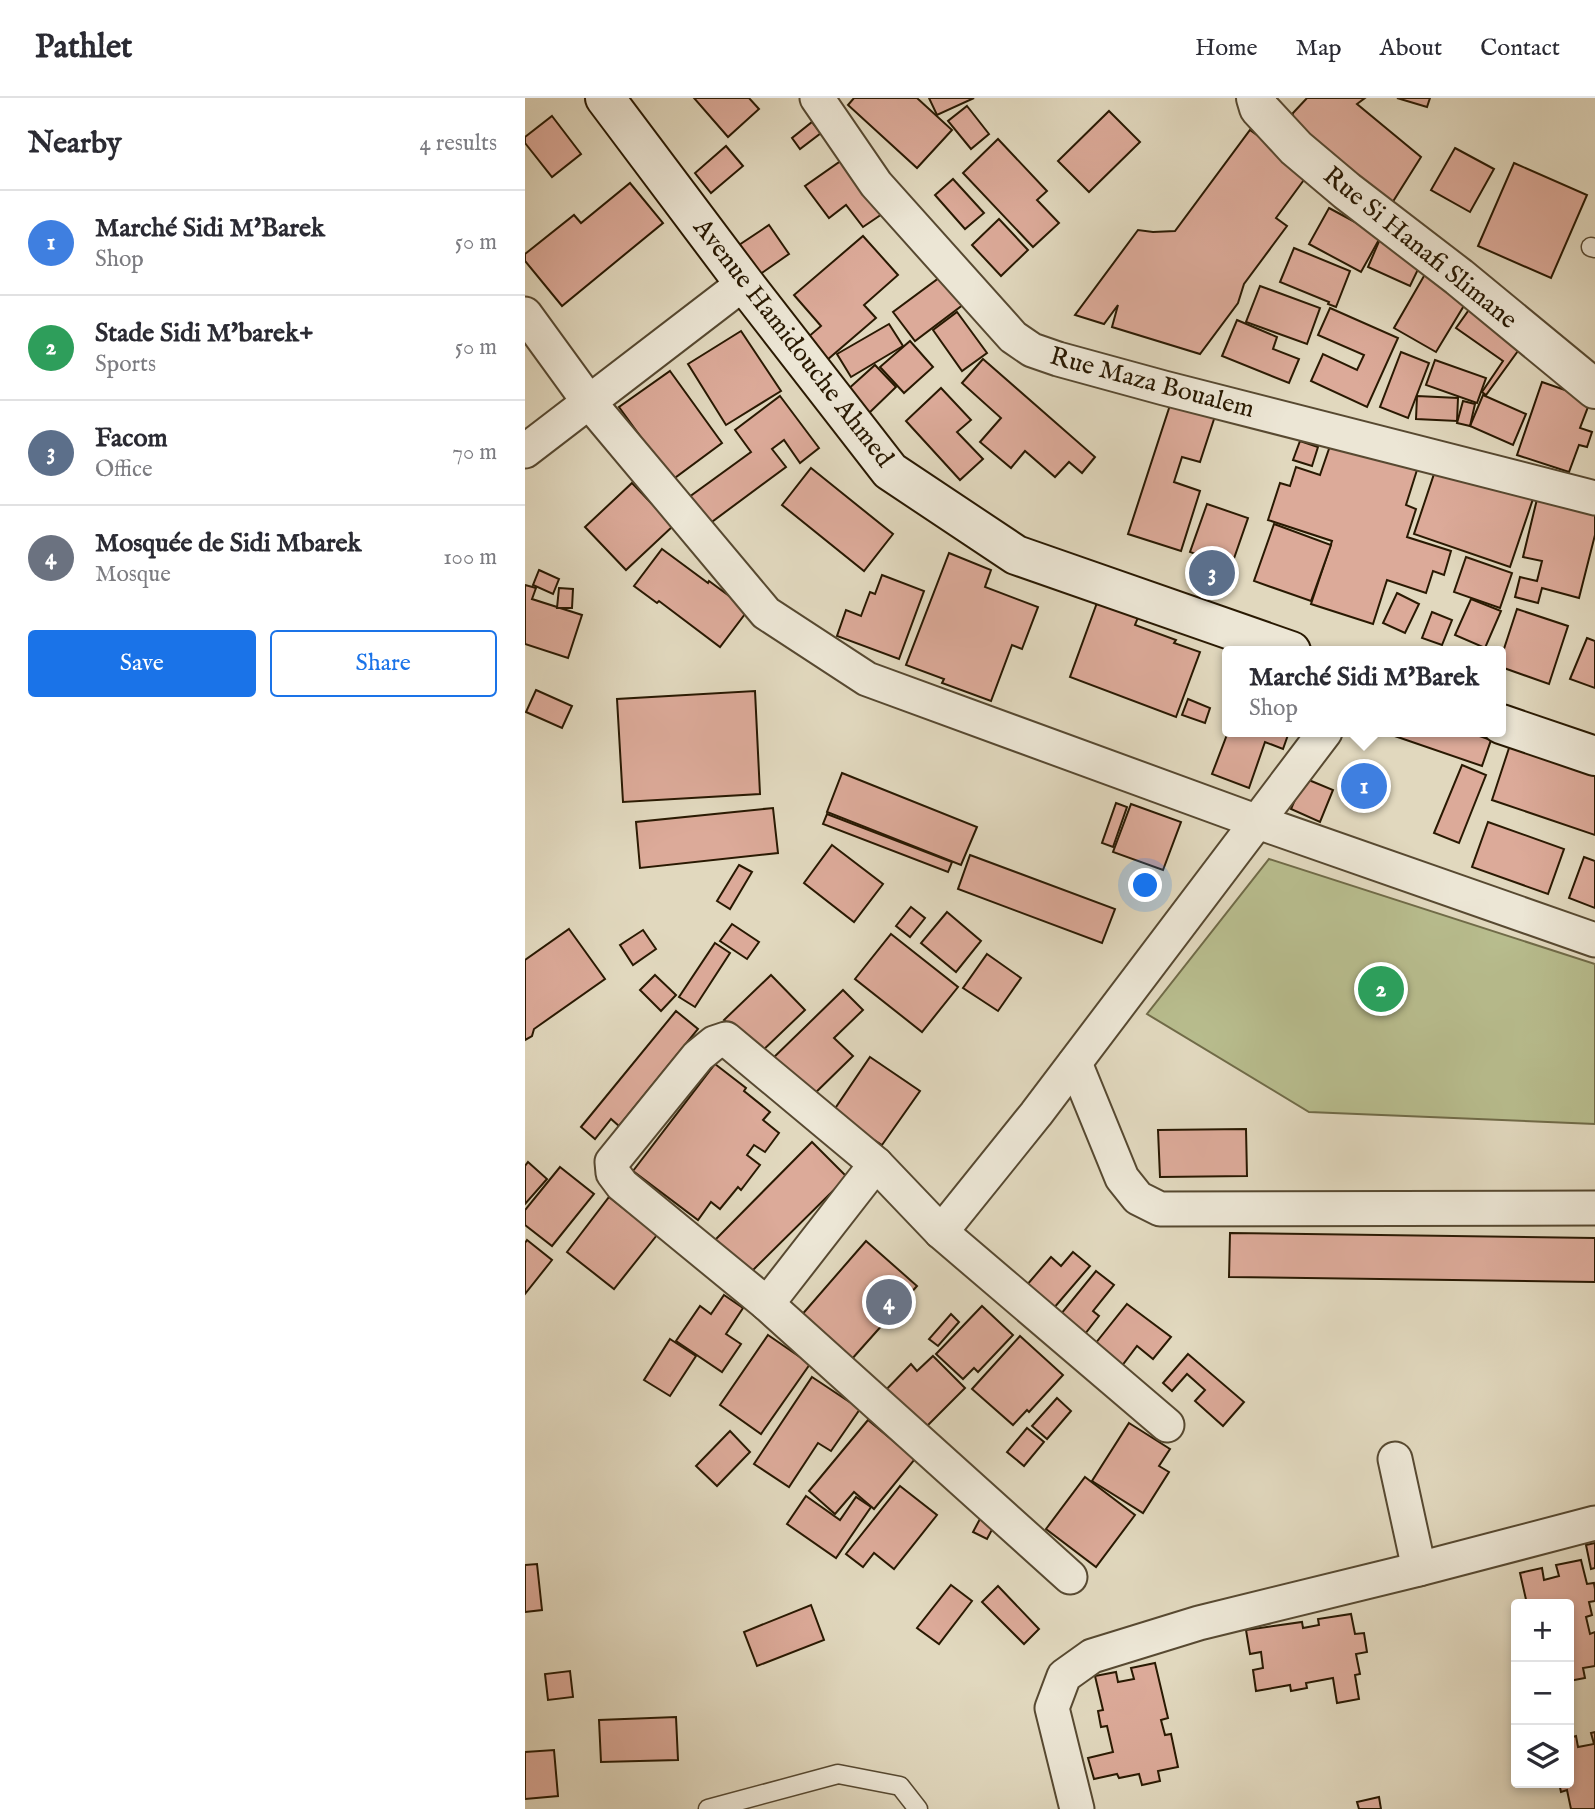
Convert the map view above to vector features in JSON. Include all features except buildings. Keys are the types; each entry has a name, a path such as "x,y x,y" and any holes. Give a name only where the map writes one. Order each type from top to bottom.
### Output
{"main road":[{"name":"Avenue Hamidouche Ahmed","path":"605,98 890,471 1016,555 1277,646"},
{"name":"Rue Si Hanafi Slimane","path":"1256,98 1259,108 1306,157 1459,277 1595,389"},
{"path":"1506,726 1595,757"}],"street":[{"name":"Rue Maza Boualem","path":"817,98 876,184 1013,337 1032,350 1164,388 1595,498"},
{"path":"525,451 744,283"},
{"path":"525,314 589,402 766,613 867,679 1258,822 1595,940"},
{"path":"941,1232 1036,1114 1321,737"},
{"path":"1070,1577 767,1304 622,1185 613,1173 612,1161 698,1056 713,1043 726,1039 876,1164 941,1232 1167,1424"},
{"path":"1075,1063 1122,1178 1137,1198 1160,1209 1595,1208"},
{"path":"767,1304 876,1164"},
{"path":"1395,1459 1419,1569"},
{"path":"1077,1809 1052,1708 1064,1676 1092,1656 1199,1623 1595,1523"}],"lane":[{"path":"708,1809 838,1774 900,1786 918,1809"}],"green space":[{"path":"1269,859 1595,964 1595,1124 1309,1112 1147,1014"}],"place":[{"name":"Facom","path":"1212,573"},
{"name":"Marché Sidi M'Barek","path":"1364,786"},
{"name":"Stade Sidi M'barek+","path":"1381,989"},
{"name":"Mosquée de Sidi Mbarek","path":"889,1302"}]}
